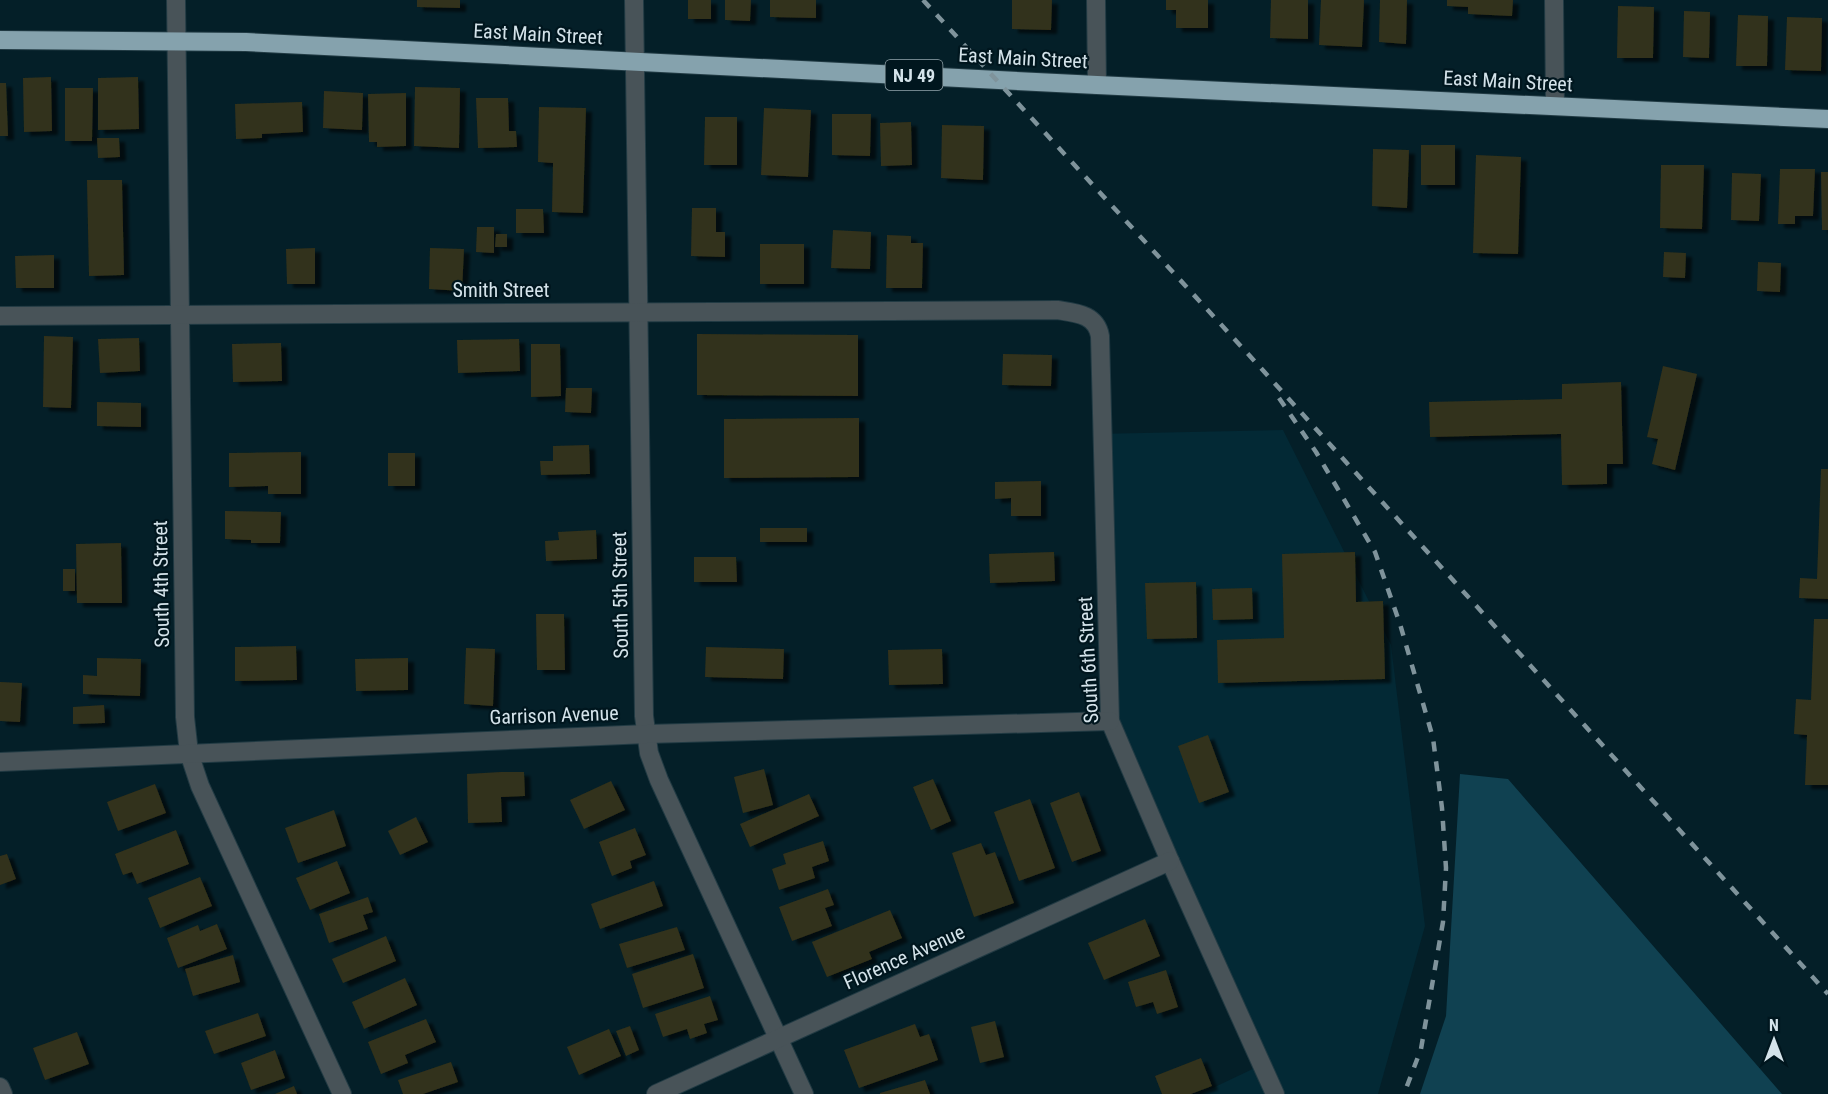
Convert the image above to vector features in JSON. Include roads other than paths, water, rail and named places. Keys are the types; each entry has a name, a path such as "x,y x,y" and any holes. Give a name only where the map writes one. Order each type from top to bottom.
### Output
{"highway":[{"name":"East Main Street","path":"0,40 177,41 1828,119"}],"street":[{"name":"South 4th Street","path":"176,0 185,717 189,753 200,786 342,1094"},
{"name":"South 5th Street","path":"634,0 644,704 649,753 659,780 804,1094"},
{"path":"1096,0 1097,85"},
{"path":"1554,0 1556,106"},
{"name":"Smith Street","path":"0,316 1002,310"},
{"name":"South 6th Street","path":"1002,310 1057,310 1076,313 1094,321 1098,327 1110,721 1275,1094"},
{"name":"Garrison Avenue","path":"0,762 647,734 1110,721"},
{"name":"Florence Avenue","path":"656,1094 1170,861"},
{"path":"0,1087 3,1094"}],"railway":[{"path":"923,0 1249,355 1828,994"},
{"path":"1279,398 1316,452 1375,552 1400,624 1433,738 1442,808 1446,868 1443,922 1421,1049 1404,1094"}]}
